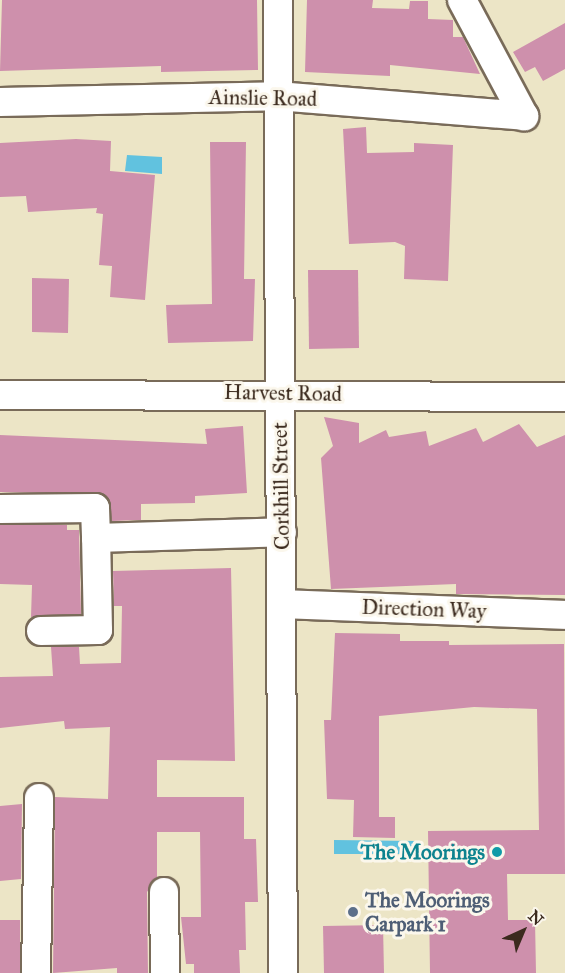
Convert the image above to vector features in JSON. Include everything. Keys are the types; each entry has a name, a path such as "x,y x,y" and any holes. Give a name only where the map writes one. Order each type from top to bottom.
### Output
{"street":[{"name":"Corkhill Street","path":"278,0 283,973"},
{"name":"Ainslie Road","path":"0,102 277,96 525,116 462,0"},
{"name":"Harvest Road","path":"0,395 279,392 565,397"},
{"path":"0,508 95,508 99,630 41,632"},
{"path":"96,538 282,532"},
{"name":"Direction Way","path":"282,604 565,615"},
{"path":"36,973 39,798"},
{"path":"165,892 165,973"}],"water":[{"path":"127,155 162,157 162,174 125,171"},
{"path":"334,840 415,841 415,854 334,854"}],"building":[{"path":"2,0 257,0 258,70 161,72 161,66 0,71"},
{"path":"307,0 373,0 372,8 409,9 410,1 428,1 428,19 453,20 453,37 463,37 480,74 390,65 390,76 305,72"},
{"path":"565,23 565,69 543,81 535,67 525,72 513,52"},
{"path":"366,127 367,153 414,152 414,143 453,145 448,281 404,279 405,246 395,242 349,244 343,129"},
{"path":"76,139 111,141 110,171 155,175 145,300 110,297 112,266 99,265 103,214 96,213 97,208 28,212 26,196 0,197 0,143"},
{"path":"210,142 246,142 244,279 255,279 253,341 168,343 166,305 212,304"},
{"path":"308,270 358,270 359,348 309,349"},
{"path":"32,278 69,279 68,333 32,332"},
{"path":"324,417 359,423 359,443 386,430 389,437 426,431 429,446 476,428 483,442 519,424 537,447 565,435 565,595 456,594 456,584 331,589 321,458 333,446"},
{"path":"243,426 247,493 195,496 195,503 141,504 141,520 112,521 104,494 0,492 0,435 207,444 205,429"},
{"path":"0,525 67,525 67,530 79,530 81,614 31,617 32,585 0,584"},
{"path":"231,568 235,761 157,760 157,797 244,797 244,839 256,839 258,902 245,902 246,950 239,950 240,973 194,973 194,964 186,964 181,917 201,917 200,832 157,832 157,877 147,892 148,973 117,973 117,968 53,973 55,797 108,799 110,727 65,729 64,721 0,728 0,677 53,676 51,647 79,647 80,664 121,663 122,606 114,606 113,571"},
{"path":"335,633 400,634 400,641 449,641 449,645 564,644 565,874 507,874 508,920 535,920 536,973 430,973 428,831 539,830 537,709 474,707 379,716 379,817 395,817 395,838 353,837 354,800 327,799 324,720 331,720"},
{"path":"22,804 21,879 0,881 0,806"},
{"path":"0,920 20,920 20,973 0,973"},
{"path":"383,925 384,973 324,973 323,926"}],"place":[{"name":"The Moorings","path":"497,852"},
{"name":"The Moorings Carpark 1","path":"353,912"}]}
